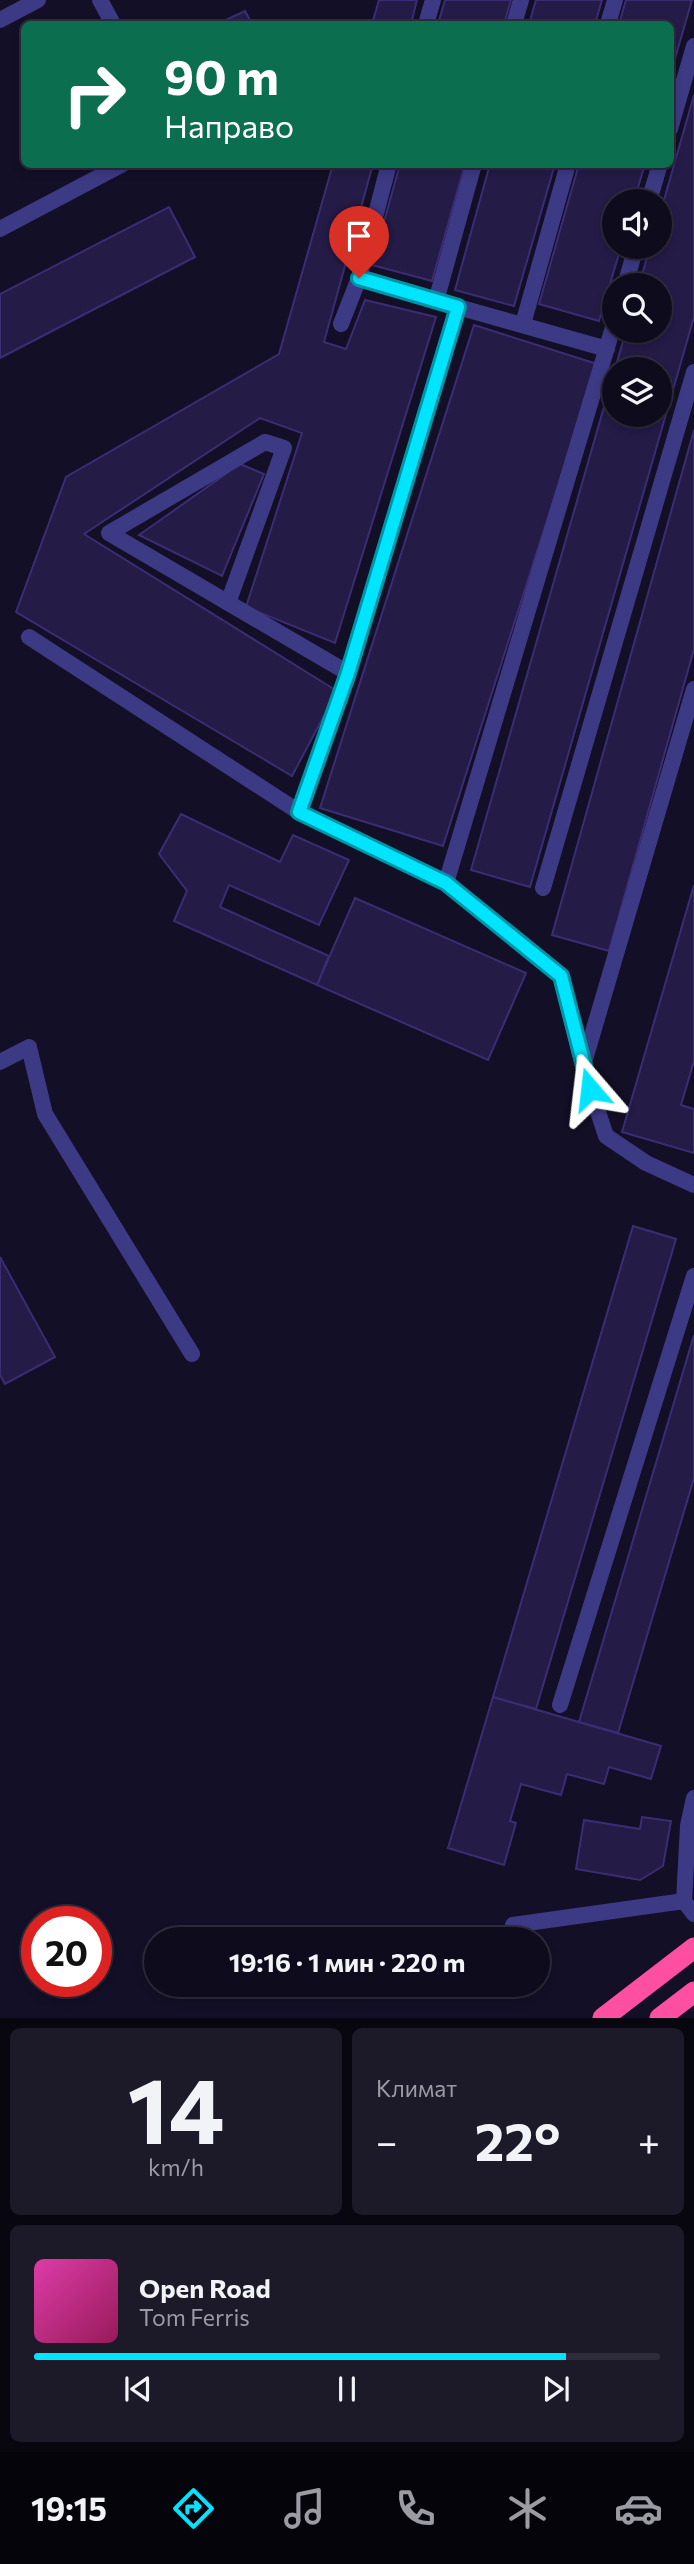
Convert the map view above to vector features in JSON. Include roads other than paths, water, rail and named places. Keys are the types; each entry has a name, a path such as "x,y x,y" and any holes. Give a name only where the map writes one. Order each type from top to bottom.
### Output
{"highway":[{"path":"603,2018 694,1948"},
{"path":"660,2018 694,1992"}],"lane":[{"path":"0,20 38,0"},
{"path":"100,0 111,21"},
{"path":"427,21 433,0"},
{"path":"515,21 520,0"},
{"path":"609,21 615,0"},
{"path":"674,115 694,46"},
{"path":"0,229 115,168"},
{"path":"341,324 359,278 388,168"},
{"path":"436,300 473,168"},
{"path":"523,324 567,168"},
{"path":"653,189 659,168"},
{"path":"359,278 607,349"},
{"path":"299,812 348,673 458,307"},
{"path":"446,883 609,343"},
{"path":"543,888 694,372"},
{"path":"228,603 284,448 265,442 109,533 228,603 348,673"},
{"path":"29,637 299,812 446,883 561,976 583,1066 606,1136 646,1163 694,1185"},
{"path":"583,1066 694,689"},
{"path":"0,1062 29,1047 45,1114 191,1353"},
{"path":"560,1705 694,1276"},
{"path":"513,1925 689,1907 688,1826 694,1798"}]}
